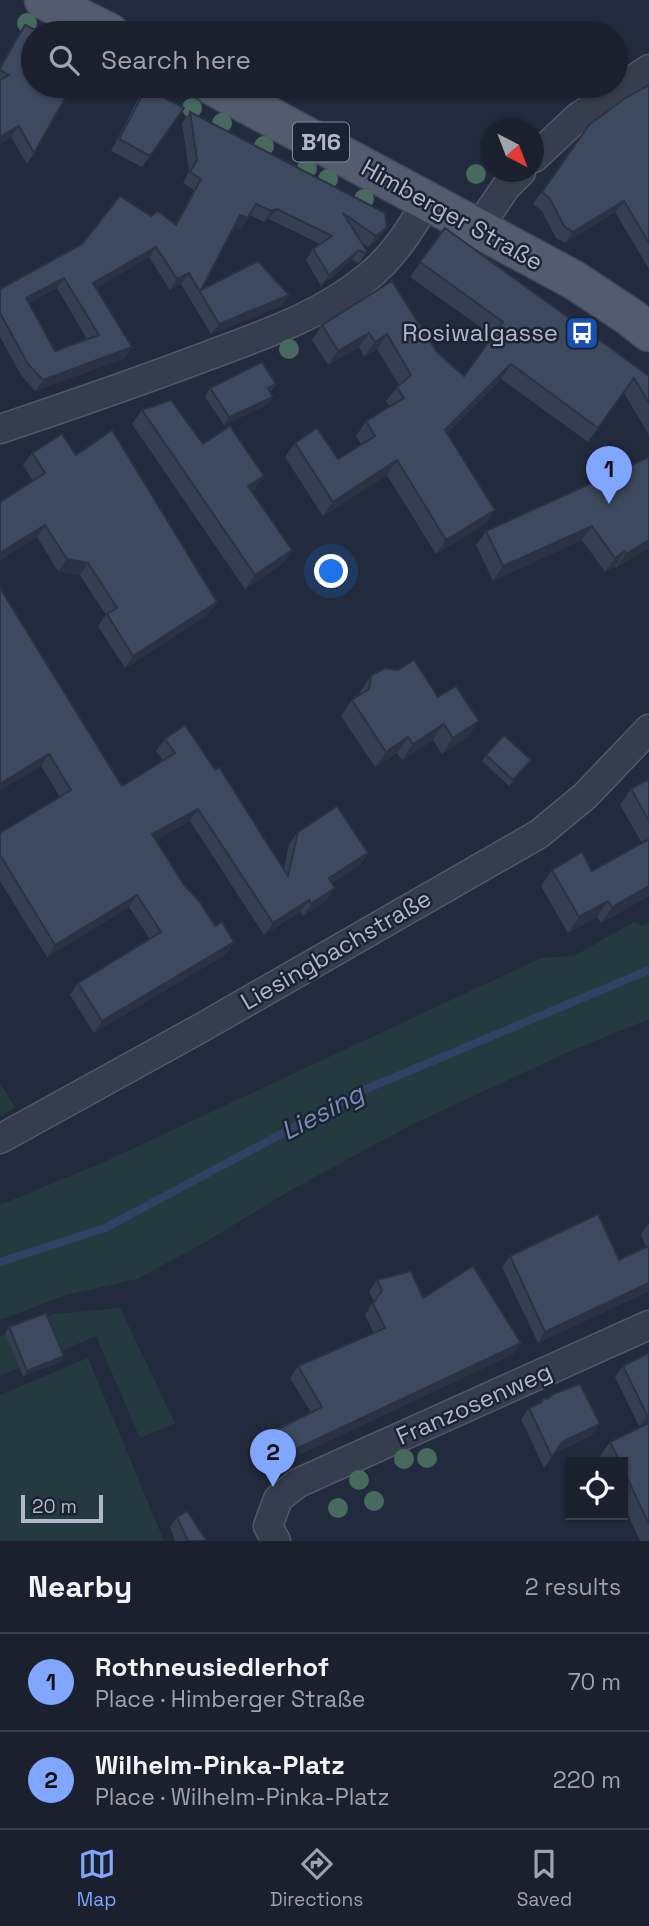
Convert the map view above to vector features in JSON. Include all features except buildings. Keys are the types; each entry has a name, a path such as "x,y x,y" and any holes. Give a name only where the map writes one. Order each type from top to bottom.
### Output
{"main road":[{"path":"44,0 86,21"},
{"name":"Himberger Straße","path":"236,98 574,280 649,332"}],"street":[{"path":"628,83 649,69"},
{"path":"544,149 578,117 606,98"},
{"path":"478,228 511,182"},
{"path":"0,429 112,392 303,318 349,291 386,261 404,240 428,200"},
{"name":"Liesingbachstraße","path":"0,1139 539,834 585,796 649,729"},
{"name":"Franzosenweg","path":"276,1541 268,1526 278,1499 298,1483 649,1325"}],"green space":[{"path":"634,922 642,926 649,923 649,1019 568,1052 411,1125 291,1190 202,1244 137,1279 66,1295 0,1320 0,1205 102,1163 541,958 574,956"},
{"path":"0,1083 15,1107 0,1117"},
{"path":"120,1308 175,1423 140,1438 96,1336 0,1376 0,1336 54,1314"},
{"path":"88,1358 164,1541 0,1541 0,1395"}],"waterway":[{"name":"Liesing","path":"0,1262 105,1228 364,1090 649,970"}],"place":[{"name":"Rosiwalgasse","path":"582,333"},
{"name":"Rothneusiedlerhof","path":"609,504"},
{"name":"Wilhelm-Pinka-Platz","path":"273,1487"}]}
